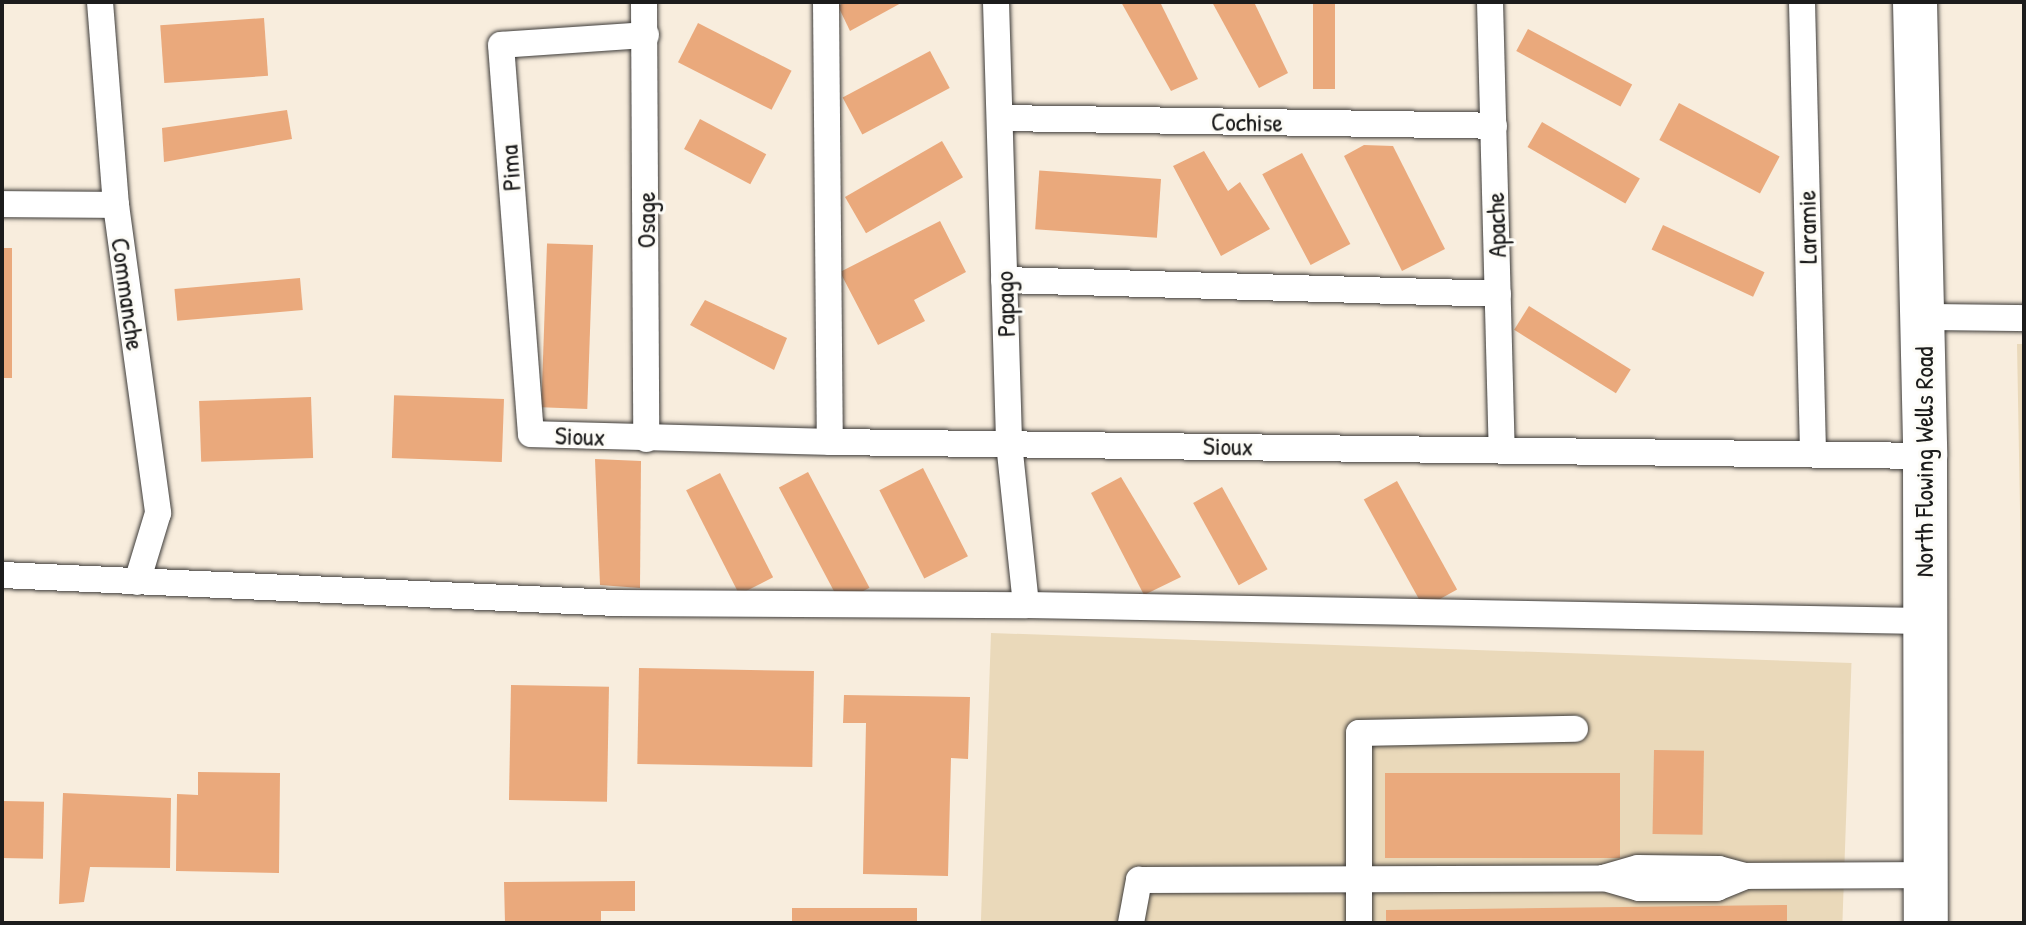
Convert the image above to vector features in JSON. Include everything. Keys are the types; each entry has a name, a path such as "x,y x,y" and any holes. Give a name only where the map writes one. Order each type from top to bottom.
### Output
{"main road":[{"name":"North Flowing Wells Road","path":"1915,2 1925,456 1926,923"}],"lane":[{"name":"Commanche","path":"100,2 116,205 158,513 137,582"},
{"name":"Osage","path":"644,2 646,439"},
{"path":"826,2 830,442"},
{"name":"Papago","path":"996,2 1009,443 1026,605"},
{"name":"Apache","path":"1490,2 1502,449"},
{"name":"Laramie","path":"1802,2 1813,453"},
{"name":"Pima","path":"531,434 501,45 646,35"},
{"name":"Cochise","path":"1000,118 1494,126"},
{"path":"2,204 116,205"},
{"path":"1004,280 1498,294"},
{"path":"1923,317 2024,318"},
{"name":"Sioux","path":"531,434 830,442 1925,456"},
{"path":"2,575 617,603 1026,605 1924,621"},
{"path":"1359,923 1359,733 1575,729"},
{"path":"1131,923 1139,880 1603,878 1639,888 1717,888 1746,876 1925,875"}],"shaded area":[{"path":"2017,344 2024,344 2023,676"},
{"path":"991,633 1851,663 1842,923 981,923"}],"building":[{"path":"845,2 903,2 850,31 838,6"},
{"path":"1121,2 1160,2 1198,79 1171,91"},
{"path":"1212,2 1254,2 1288,73 1259,88"},
{"path":"1313,2 1335,2 1335,89 1313,89"},
{"path":"264,18 268,76 164,83 160,25"},
{"path":"698,23 792,71 772,110 678,62"},
{"path":"1528,29 1632,84 1620,106 1516,51"},
{"path":"930,51 950,88 862,135 843,97"},
{"path":"1679,103 1780,157 1760,194 1659,140"},
{"path":"287,110 292,139 164,162 162,128"},
{"path":"700,119 766,154 750,184 684,149"},
{"path":"1542,122 1640,178 1625,204 1528,147"},
{"path":"942,141 963,177 866,233 845,197"},
{"path":"1364,145 1393,146 1445,249 1402,271 1344,156"},
{"path":"1204,151 1228,191 1240,182 1270,229 1221,256 1173,166"},
{"path":"1302,153 1350,244 1311,265 1262,174"},
{"path":"1039,170 1161,179 1157,238 1035,229"},
{"path":"940,221 966,272 914,300 925,321 878,345 840,272"},
{"path":"1663,225 1765,272 1753,297 1652,249"},
{"path":"547,243 593,245 587,409 541,407"},
{"path":"2,248 12,248 12,378 2,378"},
{"path":"300,278 303,310 177,321 174,289"},
{"path":"705,300 787,338 774,370 690,325"},
{"path":"1529,306 1631,370 1616,393 1514,330"},
{"path":"394,395 504,399 502,462 392,458"},
{"path":"311,397 313,458 201,462 199,401"},
{"path":"595,459 641,461 640,588 600,585"},
{"path":"923,468 968,556 924,578 879,490"},
{"path":"808,472 870,588 840,603 779,487"},
{"path":"720,473 773,577 739,594 686,490"},
{"path":"1121,477 1181,577 1144,595 1091,493"},
{"path":"1397,481 1457,589 1424,608 1364,499"},
{"path":"1222,487 1268,569 1239,585 1193,503"},
{"path":"639,668 814,671 812,767 637,764"},
{"path":"511,685 609,687 607,802 509,800"},
{"path":"844,695 970,697 968,759 951,758 948,876 863,874 866,723 843,723"},
{"path":"1654,750 1704,751 1703,835 1653,834"},
{"path":"198,772 280,773 279,873 176,871 177,794 198,795"},
{"path":"1385,773 1620,773 1620,858 1385,858"},
{"path":"63,793 171,798 170,868 90,867 84,902 59,904"},
{"path":"2,801 44,802 43,859 2,858"},
{"path":"635,881 635,911 601,911 601,923 505,923 504,882"},
{"path":"1787,905 1787,923 1386,923 1386,910"},
{"path":"792,908 917,908 917,923 792,923"}]}
